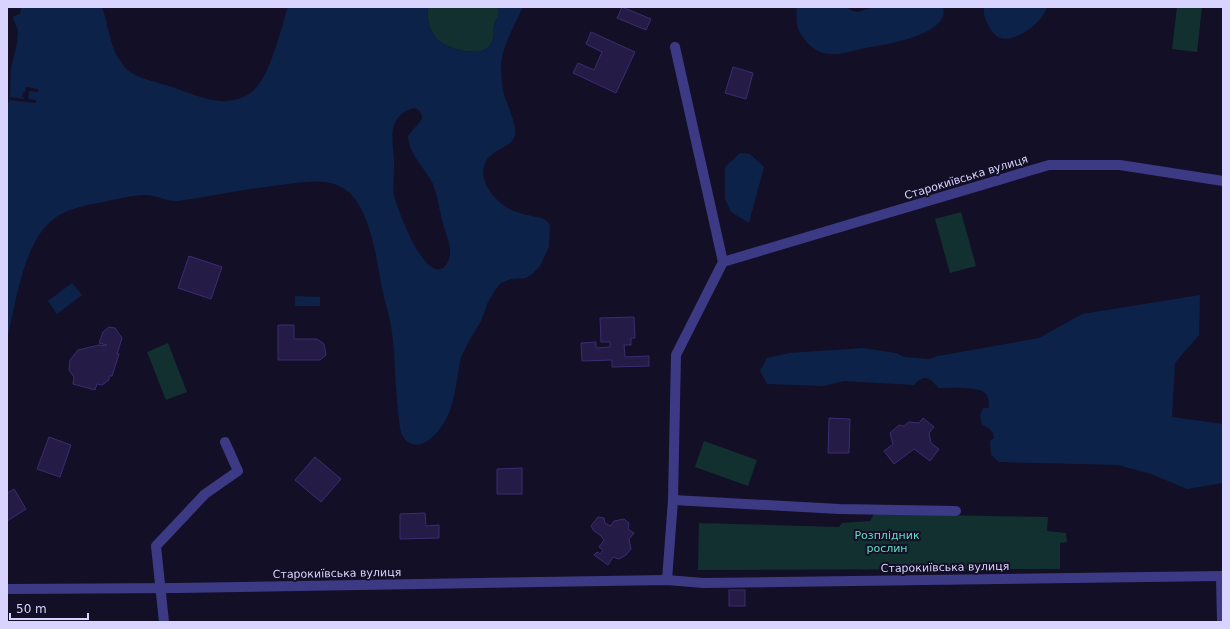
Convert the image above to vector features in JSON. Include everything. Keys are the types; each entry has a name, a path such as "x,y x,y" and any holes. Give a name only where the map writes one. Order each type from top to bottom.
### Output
{"street":[{"path":"667,580 673,500 676,355 723,262 674,47"},
{"name":"Старокиївська вулиця","path":"723,262 1049,165 1120,166 1223,181"},
{"path":"164,622 156,546 205,494 238,471 224,442"},
{"path":"673,500 839,509 956,511"},
{"path":"1222,576 1222,622"},
{"name":"Старокиївська вулиця","path":"7,589 667,580 703,583 1222,576"}],"green space":[{"path":"428,7 497,7 499,15 494,28 494,38 490,46 477,52 469,52 452,48 439,41 429,26"},
{"path":"1177,7 1202,7 1197,52 1172,49"},
{"path":"961,212 976,266 950,273 935,219"},
{"path":"168,343 187,392 166,400 147,352"},
{"path":"704,441 757,460 748,486 695,467"},
{"name":"Розплідник рослин","path":"874,514 1048,517 1047,531 1066,533 1067,542 1060,543 1060,569 698,570 699,523 839,527 842,523 870,521"}],"water":[{"path":"21,7 102,7 114,50 121,62 133,74 206,99 223,101 245,96 253,91 259,83 270,63 288,7 428,7 429,26 439,41 452,48 469,52 477,52 490,46 494,36 495,24 499,15 497,7 523,7 504,49 501,64 503,91 514,121 514,138 510,143 488,158 483,171 486,186 503,205 514,211 525,215 542,218 548,222 550,225 549,247 540,266 532,274 526,278 511,279 501,283 488,302 481,321 461,357 453,402 445,422 430,439 418,445 409,443 402,434 398,411 391,328 370,230 357,202 348,192 337,185 330,183 316,181 301,182 254,188 178,201 150,195 125,197 83,206 68,211 50,222 33,246 21,277 7,341 7,111 10,94 11,68 17,44 18,30 13,19 14,16 20,14","holes":["414,108 420,112 422,119 408,136 409,143 414,155 430,178 436,194 450,248 449,259 443,268 435,269 419,254 400,214 394,195 393,130 399,117 405,112"]},
{"path":"796,7 847,7 852,11 858,12 873,7 943,7 943,17 937,25 914,37 844,53 830,54 820,52 803,38 797,26"},
{"path":"984,7 1047,7 1035,25 1021,34 1006,39 998,37 991,31 985,19"},
{"path":"740,153 750,154 764,167 749,223 731,212 725,199 725,167"},
{"path":"72,283 82,295 57,314 48,301"},
{"path":"1200,295 1199,335 1175,363 1172,417 1223,424 1223,483 1187,489 1151,474 1118,465 999,462 991,455 990,441 994,438 993,433 989,428 982,425 980,415 983,408 989,408 988,398 985,393 976,389 938,388 932,381 926,378 920,379 914,385 844,381 823,386 767,384 760,371 767,358 789,353 863,348 896,353 904,357 929,359 938,356 1039,338 1082,314"},
{"path":"295,296 320,297 320,306 295,306"}],"pier":[{"path":"26,87 38,89 38,92 29,91 28,99 36,100 36,103 9,100 9,97 24,99 24,97 22,97"}],"building":[{"path":"622,7 651,19 646,30 617,18"},
{"path":"591,32 635,52 616,93 573,73 578,63 594,70 602,52 586,44"},
{"path":"733,67 753,73 746,99 725,93"},
{"path":"189,256 222,267 211,299 178,288"},
{"path":"634,317 635,338 631,338 631,345 624,345 625,357 649,356 649,366 612,367 612,360 582,361 581,343 596,342 596,348 610,347 610,342 601,342 600,318"},
{"path":"278,325 294,325 294,339 317,339 324,344 326,355 320,360 278,360"},
{"path":"109,327 115,328 122,338 112,376 109,376 109,380 102,385 97,384 95,390 73,384 74,377 69,370 70,360 78,350 99,345 106,346 107,345 99,343 103,332"},
{"path":"829,418 850,419 849,453 828,453"},
{"path":"923,418 934,427 929,433 931,443 939,449 930,461 914,449 894,464 884,451 893,444 890,433 899,425 904,426 909,422 919,423"},
{"path":"49,437 71,445 60,477 37,469"},
{"path":"315,457 341,479 321,502 295,480"},
{"path":"522,468 522,494 497,494 497,469"},
{"path":"14,489 26,509 7,521 7,493"},
{"path":"425,513 426,526 439,525 439,538 400,539 400,514"},
{"path":"598,517 604,518 605,523 610,526 614,521 624,519 629,523 628,529 634,533 629,539 631,549 626,555 619,559 613,557 608,565 594,555 597,552 600,554 603,550 599,547 604,540 594,531 591,526"},
{"path":"729,590 745,590 745,606 729,606"}]}
